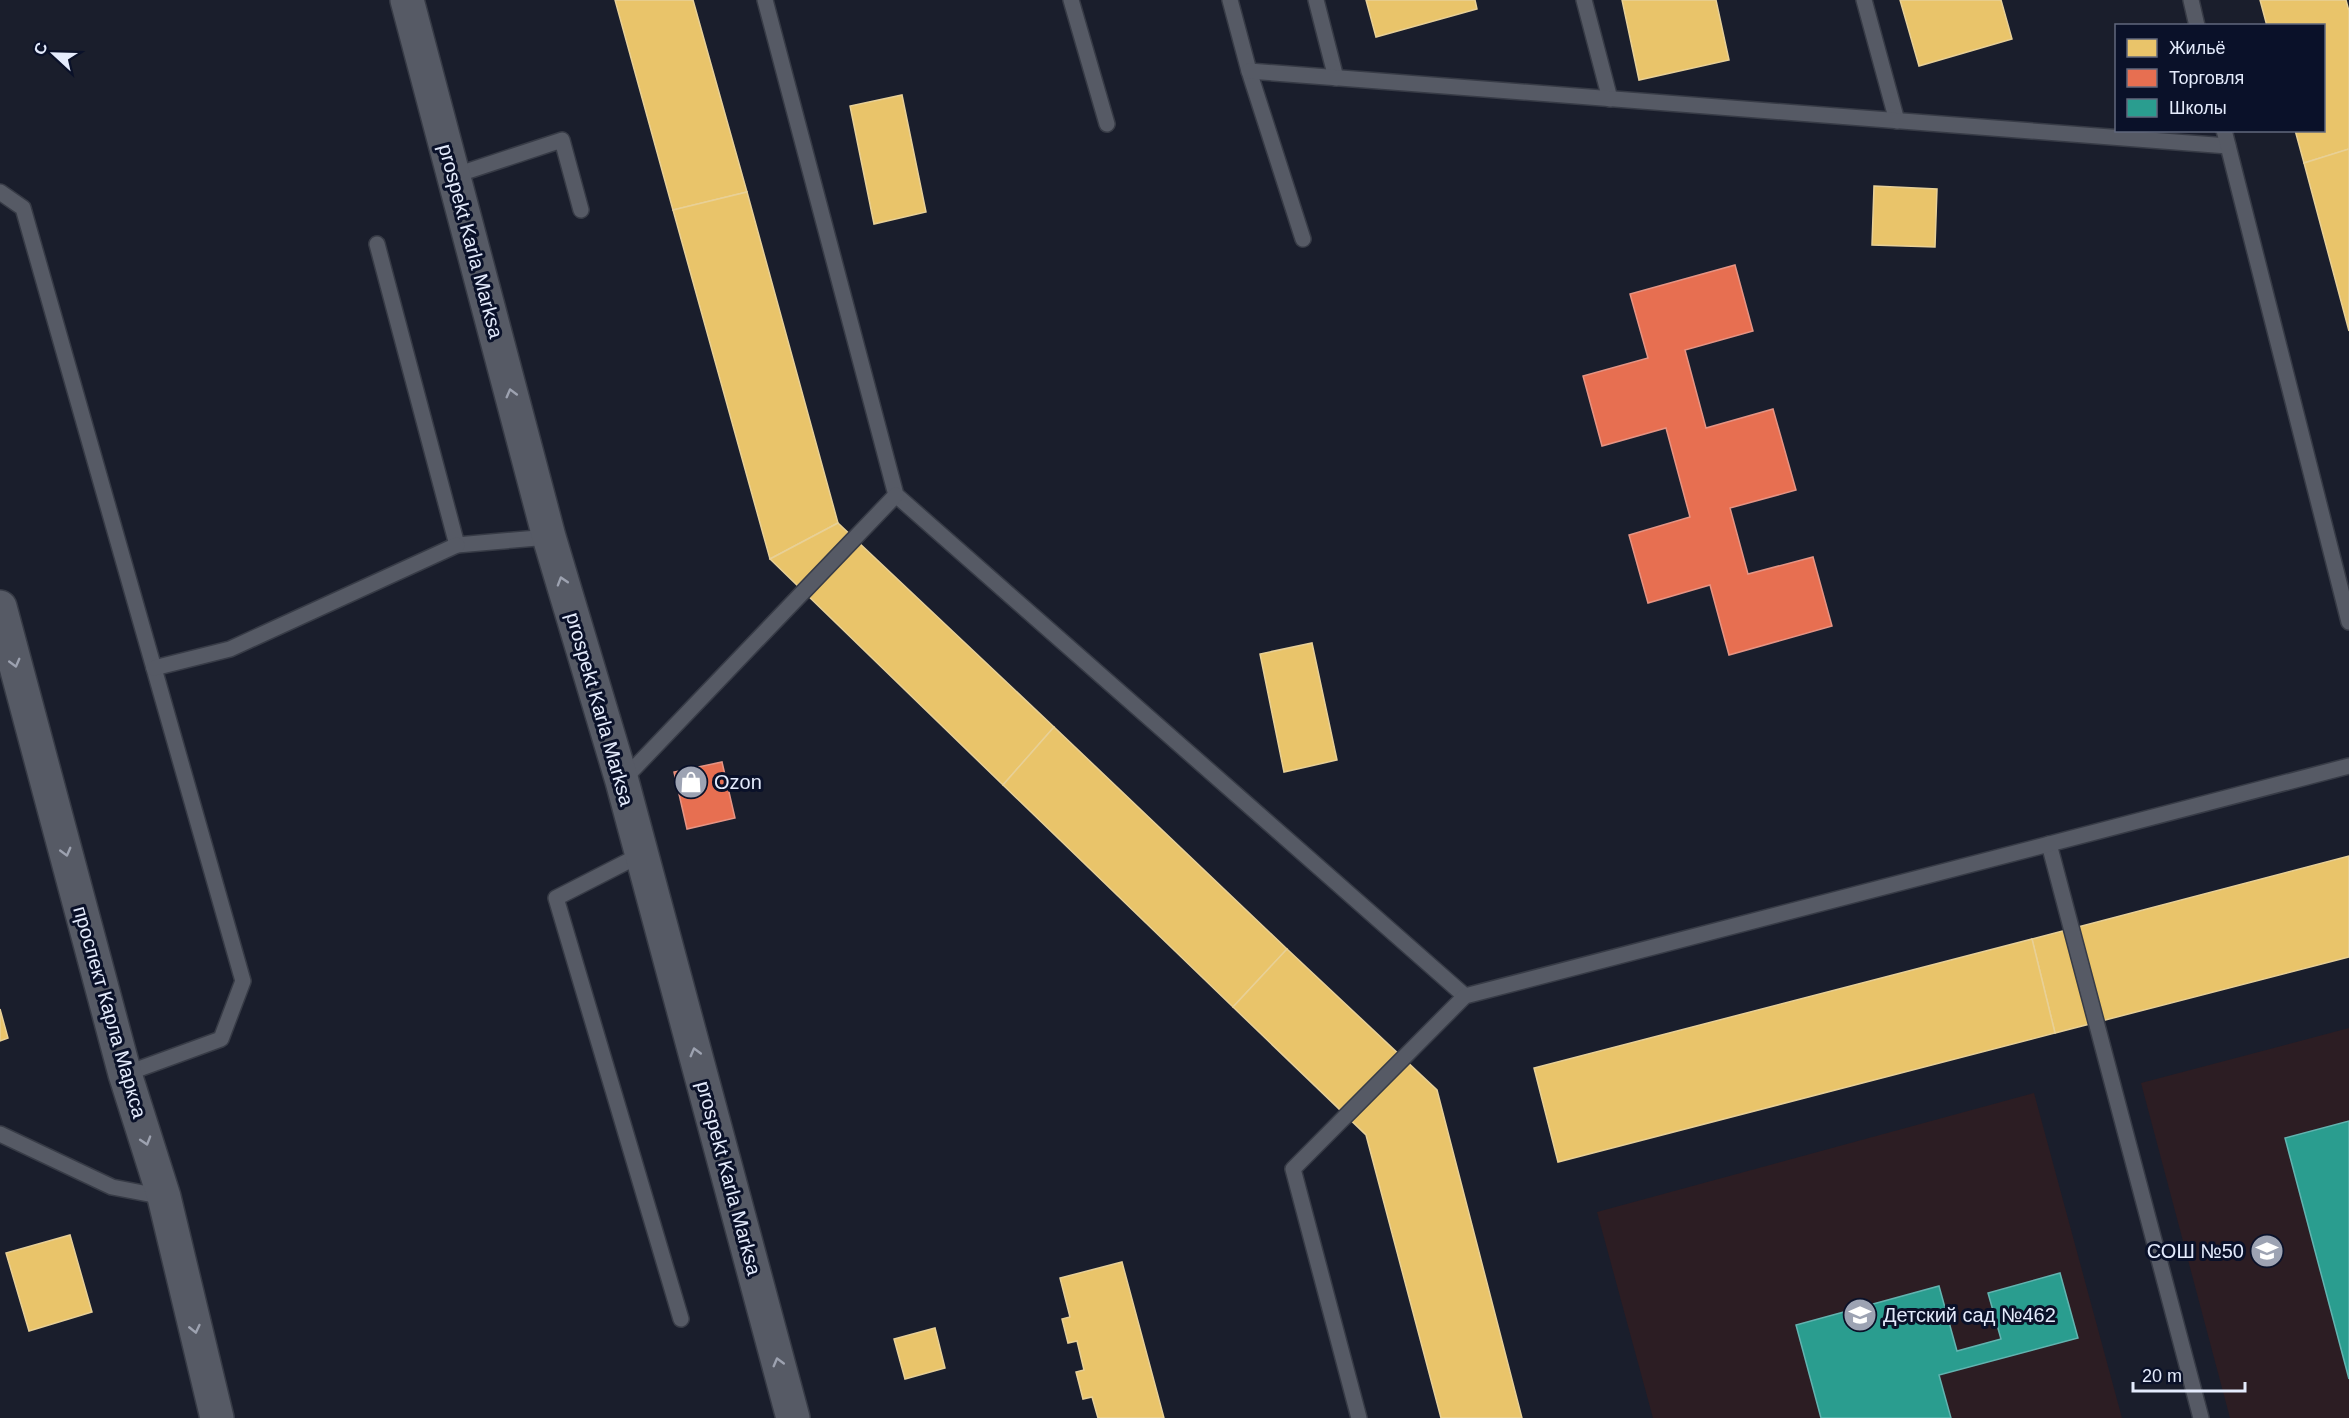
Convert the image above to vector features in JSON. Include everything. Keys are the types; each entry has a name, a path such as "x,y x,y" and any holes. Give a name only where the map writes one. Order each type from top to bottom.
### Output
{"main road":[{"name":"prospekt Karla Marksa","path":"407,0 549,537 622,781 793,1418"},
{"name":"проспект Карла Маркса","path":"0,607 125,1074 164,1197 217,1418"}],"lane":[{"path":"765,0 896,495 1465,996"},
{"path":"1071,0 1107,124"},
{"path":"1230,0 1249,71 1303,239"},
{"path":"1316,0 1336,78"},
{"path":"1584,0 1610,99"},
{"path":"1864,0 1897,121"},
{"path":"2191,0 2197,24"},
{"path":"1249,71 2228,146"},
{"path":"2224,132 2349,622"},
{"path":"453,176 562,140 581,210"},
{"path":"0,192 23,208 243,981 221,1039 125,1074"},
{"path":"377,244 457,545"},
{"path":"622,781 896,495"},
{"path":"154,668 230,649 457,545 549,537"},
{"path":"1359,1418 1293,1169 1465,996 2349,766"},
{"path":"2049,844 2201,1418"},
{"path":"642,854 556,898 681,1319"},
{"path":"0,1134 112,1186 164,1197"}],"shaded area":[{"name":"СОШ №50","path":"2349,1028 2349,1418 2230,1418 2141,1083"},
{"name":"Детский сад №462","path":"2034,1093 2122,1418 1653,1418 1597,1212"}],"building: Жильё":[{"path":"615,0 693,0 747,192 673,210"},
{"path":"1366,0 1475,0 1477,9 1376,37"},
{"path":"1622,0 1716,0 1729,60 1639,80"},
{"path":"1900,0 2001,0 2012,39 1919,66"},
{"path":"2260,0 2346,0 2349,11 2349,149 2304,163 2296,132 2325,132 2325,24 2266,24"},
{"path":"902,95 926,212 874,224 850,106"},
{"path":"2349,149 2349,331 2304,163"},
{"path":"1874,186 1937,189 1935,247 1872,245"},
{"path":"747,192 838,523 770,559 673,210"},
{"path":"838,523 1054,727 1003,785 770,559"},
{"path":"1312,643 1337,760 1284,772 1260,654"},
{"path":"1054,727 1287,949 1233,1007 1003,785"},
{"path":"2349,856 2349,957 2055,1033 2032,939"},
{"path":"2032,939 2055,1033 1558,1162 1534,1068"},
{"path":"1287,949 1437,1090 1522,1418 1441,1418 1366,1135 1233,1007"},
{"path":"0,1009 8,1038 0,1041"},
{"path":"70,1235 92,1312 29,1331 6,1253"},
{"path":"1122,1262 1164,1418 1098,1418 1092,1397 1083,1399 1076,1372 1084,1370 1077,1341 1068,1343 1062,1319 1070,1317 1060,1278"},
{"path":"935,1328 945,1368 905,1379 894,1339"}],"building: Торговля":[{"path":"1735,265 1753,331 1685,350 1706,428 1773,409 1796,490 1730,508 1748,574 1813,557 1832,626 1729,655 1710,585 1648,603 1629,535 1690,517 1666,428 1602,446 1583,376 1648,358 1630,294"},
{"path":"722,762 735,818 687,829 674,772"}],"building: Школы":[{"path":"2349,1121 2349,1379 2285,1138"},
{"path":"2060,1273 2078,1338 1939,1375 1951,1418 1821,1418 1796,1325 1939,1286 1957,1351 2001,1339 1988,1293"}],"place":[{"name":"Ozon","path":"691,782"},
{"name":"СОШ №50","path":"2267,1251"},
{"name":"Детский сад №462","path":"1860,1315"}]}
